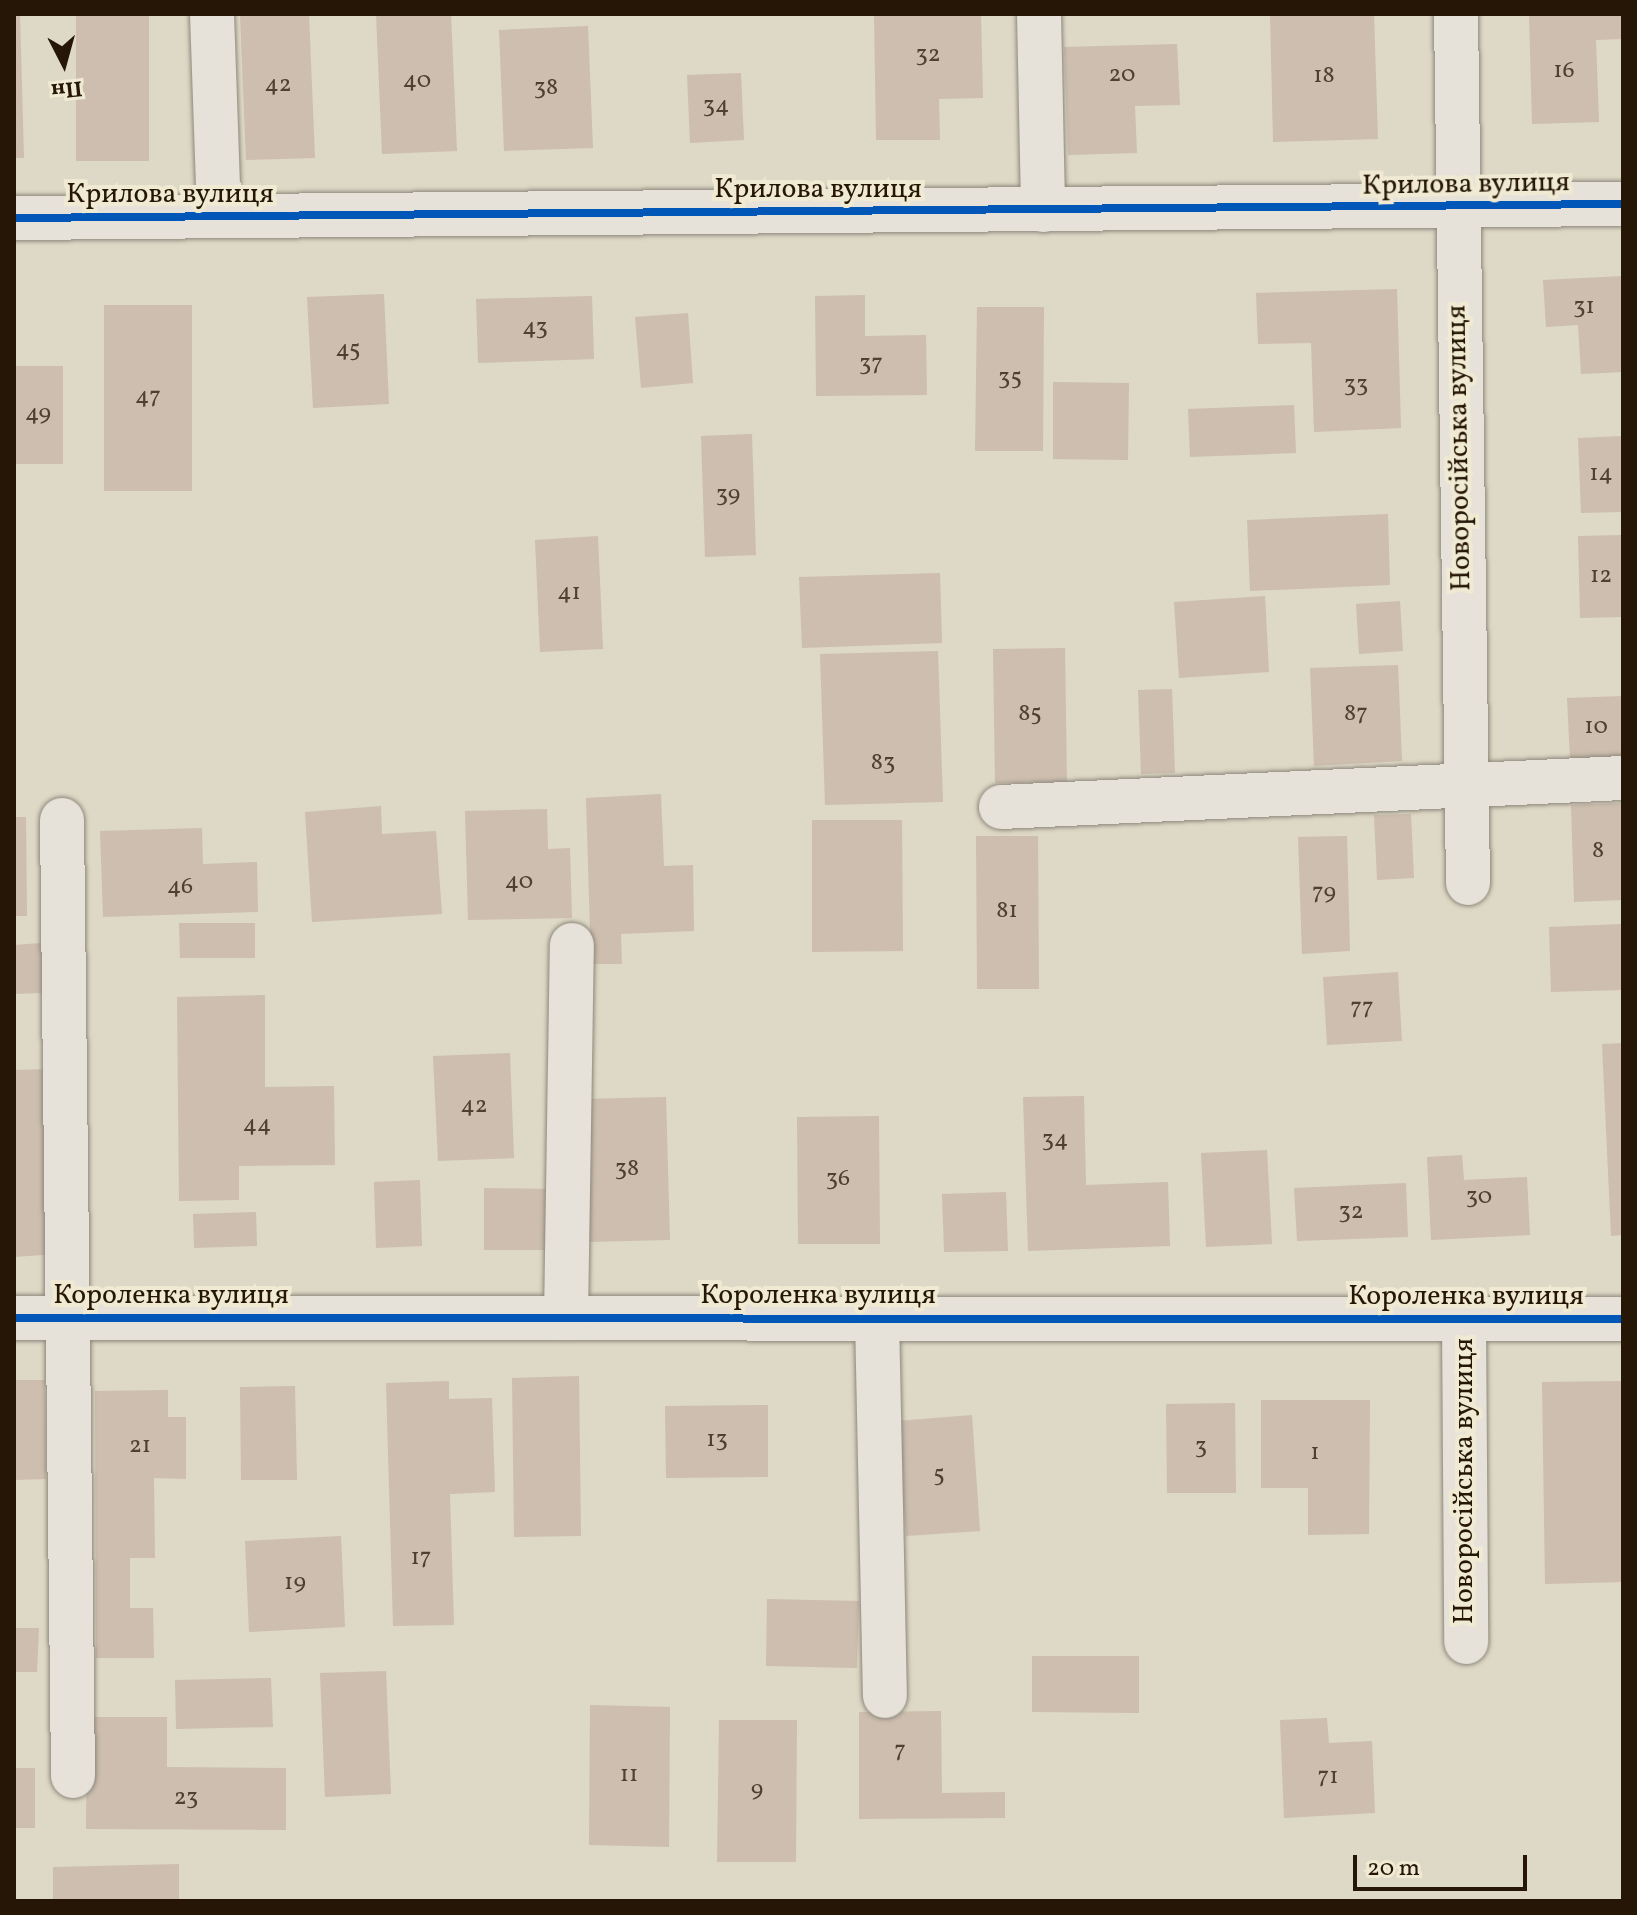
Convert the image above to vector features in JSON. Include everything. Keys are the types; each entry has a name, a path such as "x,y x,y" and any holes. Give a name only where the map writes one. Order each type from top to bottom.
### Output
{"street":[{"path":"212,14 219,216"},
{"path":"1039,14 1043,210"},
{"name":"Новоросійська вулиця","path":"1456,14 1456,208 1468,883"},
{"name":"Крилова вулиця","path":"14,218 1456,208 1623,204"},
{"path":"1001,807 1466,782 1623,778"},
{"path":"62,820 73,1776"},
{"path":"566,1318 572,945"},
{"name":"Короленка вулиця","path":"14,1318 1623,1319"},
{"path":"877,1318 885,1696"},
{"name":"Новоросійська вулиця","path":"1464,1319 1466,1642"}],"building":[{"path":"14,14 20,14 24,158 14,158"},
{"path":"76,14 149,14 149,161 76,161"},
{"path":"240,14 309,14 315,158 246,160"},
{"path":"376,14 451,14 457,151 382,154"},
{"path":"874,14 981,14 983,98 939,99 940,140 876,140"},
{"path":"1270,14 1374,14 1378,139 1273,142"},
{"path":"1529,14 1623,14 1623,39 1596,40 1599,122 1532,124"},
{"path":"588,26 593,148 504,151 499,30"},
{"path":"1177,44 1180,105 1135,106 1137,153 1068,155 1064,47"},
{"path":"741,73 744,140 690,143 687,75"},
{"path":"1623,276 1623,372 1581,374 1578,325 1546,327 1543,280"},
{"path":"1397,289 1401,428 1314,432 1311,343 1258,344 1256,293"},
{"path":"384,294 389,404 313,408 307,297"},
{"path":"865,295 865,336 926,335 927,395 816,396 815,296"},
{"path":"592,296 594,359 478,363 476,299"},
{"path":"104,305 192,305 192,491 104,491"},
{"path":"977,307 1044,307 1043,451 975,451"},
{"path":"688,313 693,383 641,388 635,317"},
{"path":"14,366 63,366 63,464 14,464"},
{"path":"1053,382 1129,383 1128,460 1053,459"},
{"path":"1294,405 1296,453 1190,457 1188,409"},
{"path":"752,434 756,555 705,557 701,436"},
{"path":"1623,436 1623,512 1581,513 1578,438"},
{"path":"1388,514 1390,585 1250,591 1247,520"},
{"path":"1623,535 1623,617 1580,618 1578,536"},
{"path":"598,536 603,649 540,652 535,540"},
{"path":"940,573 942,643 802,648 799,577"},
{"path":"1265,596 1269,672 1179,678 1174,602"},
{"path":"1400,601 1403,651 1359,654 1356,604"},
{"path":"1065,648 1067,782 995,783 993,649"},
{"path":"938,651 943,802 825,805 820,654"},
{"path":"1398,665 1402,761 1314,766 1310,668"},
{"path":"1172,689 1175,773 1141,774 1138,690"},
{"path":"1623,696 1623,758 1570,760 1567,698"},
{"path":"661,794 664,866 693,865 694,931 621,934 622,964 591,964 586,798"},
{"path":"1623,803 1623,900 1574,902 1571,805"},
{"path":"381,806 382,834 436,831 442,914 312,922 305,812"},
{"path":"547,809 548,849 570,848 572,918 468,920 465,811"},
{"path":"1411,814 1414,878 1377,880 1374,815"},
{"path":"14,817 26,817 27,916 14,916"},
{"path":"812,820 902,820 903,951 812,952"},
{"path":"202,828 203,864 257,862 258,912 103,917 100,831"},
{"path":"976,836 1038,836 1039,989 977,989"},
{"path":"1347,836 1350,951 1302,954 1298,837"},
{"path":"179,923 255,923 255,958 180,958"},
{"path":"1623,924 1623,990 1551,992 1549,927"},
{"path":"41,943 43,993 14,994 14,945"},
{"path":"1398,972 1402,1041 1327,1045 1323,977"},
{"path":"265,995 265,1087 334,1086 335,1165 239,1166 239,1200 179,1201 177,997"},
{"path":"1623,1043 1623,1235 1611,1236 1602,1044"},
{"path":"510,1053 514,1158 438,1161 433,1056"},
{"path":"50,1069 57,1254 14,1257 14,1070"},
{"path":"1084,1096 1086,1185 1168,1182 1170,1246 1028,1251 1023,1097"},
{"path":"666,1097 670,1240 587,1242 584,1099"},
{"path":"879,1116 880,1244 798,1244 797,1117"},
{"path":"1267,1150 1272,1244 1206,1247 1201,1153"},
{"path":"1462,1155 1464,1180 1527,1177 1530,1235 1431,1240 1427,1157"},
{"path":"420,1180 422,1246 376,1248 374,1182"},
{"path":"1406,1183 1408,1237 1297,1241 1294,1188"},
{"path":"484,1188 549,1189 549,1250 484,1250"},
{"path":"1006,1192 1008,1251 944,1252 942,1194"},
{"path":"256,1212 257,1246 194,1248 193,1214"},
{"path":"579,1376 581,1536 514,1537 512,1378"},
{"path":"14,1380 45,1380 46,1479 14,1480"},
{"path":"449,1381 449,1399 492,1398 495,1492 450,1494 454,1625 393,1626 386,1383"},
{"path":"1623,1381 1623,1582 1545,1584 1542,1382"},
{"path":"295,1386 297,1480 241,1480 240,1387"},
{"path":"168,1390 168,1417 186,1417 186,1479 154,1478 155,1558 130,1558 130,1608 153,1608 154,1658 96,1658 95,1391"},
{"path":"1261,1400 1370,1400 1369,1534 1308,1535 1308,1488 1261,1488"},
{"path":"1235,1403 1236,1493 1167,1493 1166,1404"},
{"path":"768,1405 768,1477 666,1478 665,1406"},
{"path":"972,1415 980,1531 906,1536 897,1421"},
{"path":"341,1536 345,1627 249,1632 245,1541"},
{"path":"767,1599 859,1601 857,1668 766,1666"},
{"path":"14,1628 39,1628 37,1672 14,1672"},
{"path":"1032,1656 1139,1656 1139,1713 1032,1712"},
{"path":"386,1671 391,1794 325,1797 320,1673"},
{"path":"271,1678 273,1727 176,1729 175,1680"},
{"path":"590,1705 670,1707 669,1847 589,1845"},
{"path":"941,1711 942,1793 1005,1792 1005,1818 859,1819 859,1712"},
{"path":"87,1717 167,1717 167,1767 286,1768 286,1830 86,1829"},
{"path":"1327,1718 1329,1743 1372,1741 1375,1813 1284,1818 1280,1720"},
{"path":"719,1720 797,1720 796,1862 717,1862"},
{"path":"14,1768 35,1768 35,1828 14,1828"},
{"path":"179,1864 179,1901 53,1901 53,1867"}],"cycle path":[{"path":"14,218 1623,204"},
{"path":"14,1318 1623,1319"}]}
